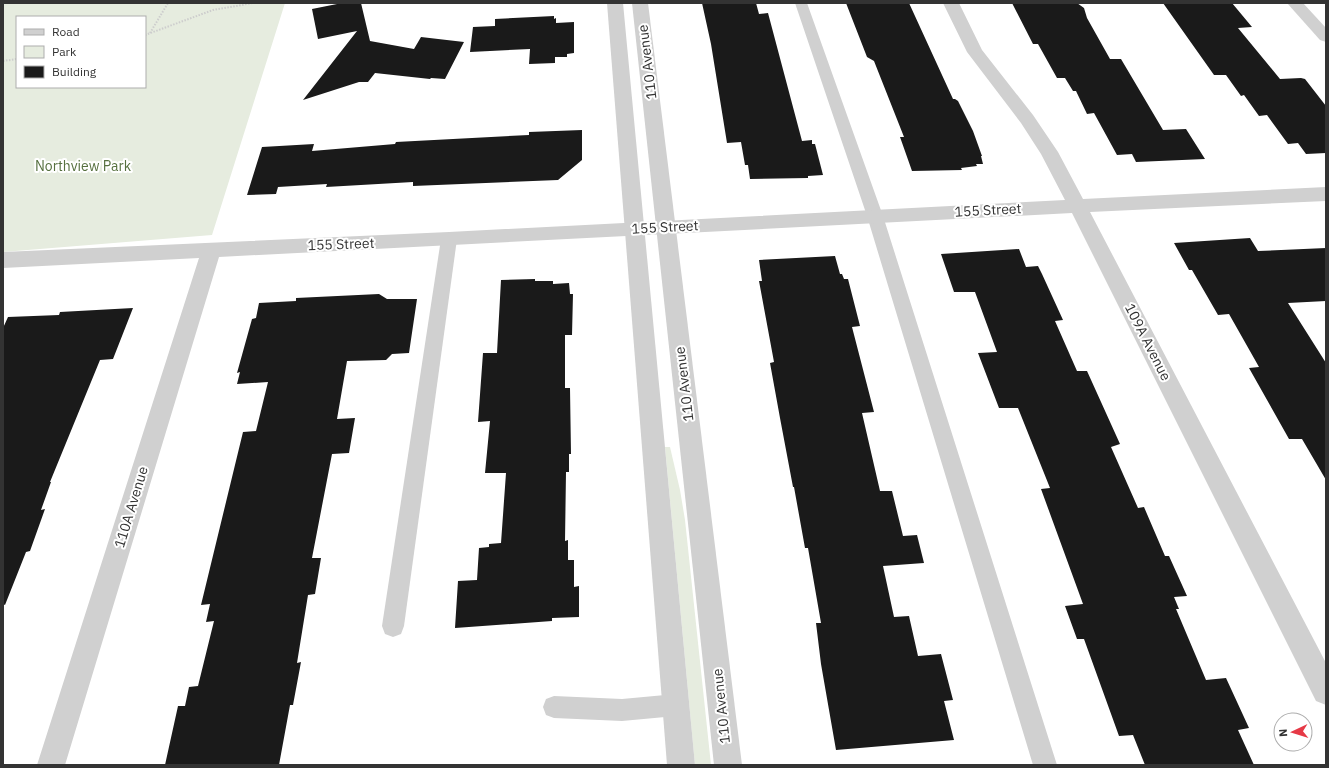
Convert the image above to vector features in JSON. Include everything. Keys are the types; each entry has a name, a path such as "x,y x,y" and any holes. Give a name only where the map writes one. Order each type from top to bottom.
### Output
{"street":[{"name":"110 Avenue","path":"615,3 681,765"},
{"name":"110 Avenue","path":"640,3 728,765"},
{"name":"109A Avenue","path":"951,3 975,52 1038,135 1078,206 1326,691"},
{"path":"1295,3 1326,37"},
{"name":"155 Street","path":"3,260 449,239 1326,194"},
{"name":"110A Avenue","path":"51,765 212,249"}],"lane":[{"path":"801,3 875,216 1045,765"},
{"path":"393,626 449,239"},
{"path":"554,707 622,710 676,705"}],"path":[{"path":"150,33 168,3"},
{"path":"146,35 158,32 213,10 253,3"},
{"path":"3,61 16,59"}],"green space":[{"name":"Northview Park","path":"3,3 285,3 212,235 3,252"},
{"path":"665,447 670,447 685,520 711,765 695,765"}],"building":[{"path":"342,3 361,3 370,41 414,49 421,37 464,42 445,79 430,79 375,73 368,82 359,82 303,100 357,31 318,39 312,9"},
{"path":"702,3 756,3 759,14 768,13 802,141 812,140 812,144 815,144 823,175 808,176 808,178 750,179 748,165 745,165 741,142 727,143 711,44"},
{"path":"846,3 909,3 953,99 958,101 973,131 982,156 983,164 976,164 977,166 961,168 962,170 912,171 900,137 904,137 874,61 867,57"},
{"path":"1012,3 1077,3 1084,8 1087,18 1110,59 1121,59 1163,130 1186,129 1205,159 1136,162 1132,154 1117,155 1094,113 1087,114 1076,91 1073,91 1065,78 1057,78 1038,44 1033,44"},
{"path":"1163,3 1232,3 1252,27 1238,28 1280,79 1305,79 1326,106 1326,153 1306,154 1298,143 1288,144 1267,115 1259,116 1244,95 1241,96 1226,75 1214,75"},
{"path":"554,16 554,19 556,18 556,23 574,22 574,53 567,54 567,57 555,57 555,63 529,64 530,49 470,52 473,27 495,26 495,19"},
{"path":"582,130 582,160 558,180 413,186 413,182 326,187 327,184 278,187 276,194 247,195 262,147 314,144 312,151 395,144 396,142 529,135 529,132"},
{"path":"1250,238 1258,251 1326,248 1326,301 1288,303 1326,363 1326,480 1302,439 1289,439 1249,368 1259,367 1229,314 1218,315 1192,270 1189,270 1174,243"},
{"path":"1019,249 1026,267 1038,266 1042,274 1063,320 1055,321 1077,371 1087,371 1120,444 1111,447 1138,508 1144,507 1165,556 1169,556 1187,596 1174,597 1179,609 1176,609 1206,680 1226,678 1249,728 1238,730 1254,765 1145,765 1133,735 1119,736 1084,639 1077,639 1065,606 1083,604 1041,489 1050,488 1018,408 999,408 978,353 997,352 975,292 954,292 941,254"},
{"path":"835,256 840,274 842,274 844,279 848,279 860,326 852,327 874,412 862,413 880,491 892,491 903,536 917,535 924,563 883,566 894,617 909,616 918,656 941,654 953,700 944,701 954,740 836,750 821,664 816,623 821,623 808,548 805,548 770,363 774,362 759,281 762,281 759,260"},
{"path":"535,279 535,281 553,281 553,284 569,283 570,294 573,294 572,335 565,335 565,388 570,388 571,454 569,454 569,472 566,472 565,541 568,540 568,560 574,560 574,587 579,586 579,617 552,618 552,621 455,628 458,581 477,580 479,548 489,547 489,544 501,543 506,473 485,473 490,421 478,422 483,353 497,353 501,280"},
{"path":"379,294 387,299 417,299 409,353 392,354 386,360 347,361 337,419 355,418 349,453 332,454 312,558 321,558 315,594 308,595 297,663 301,662 293,705 290,705 279,765 165,765 178,706 185,706 189,687 198,686 214,621 206,622 210,604 201,605 243,432 256,431 268,382 237,384 240,372 237,373 252,319 256,318 259,303 296,301 296,298"},
{"path":"133,308 113,359 100,360 50,482 41,510 45,509 30,551 26,552 5,605 3,604 3,328 8,317 59,315 60,312"}]}
